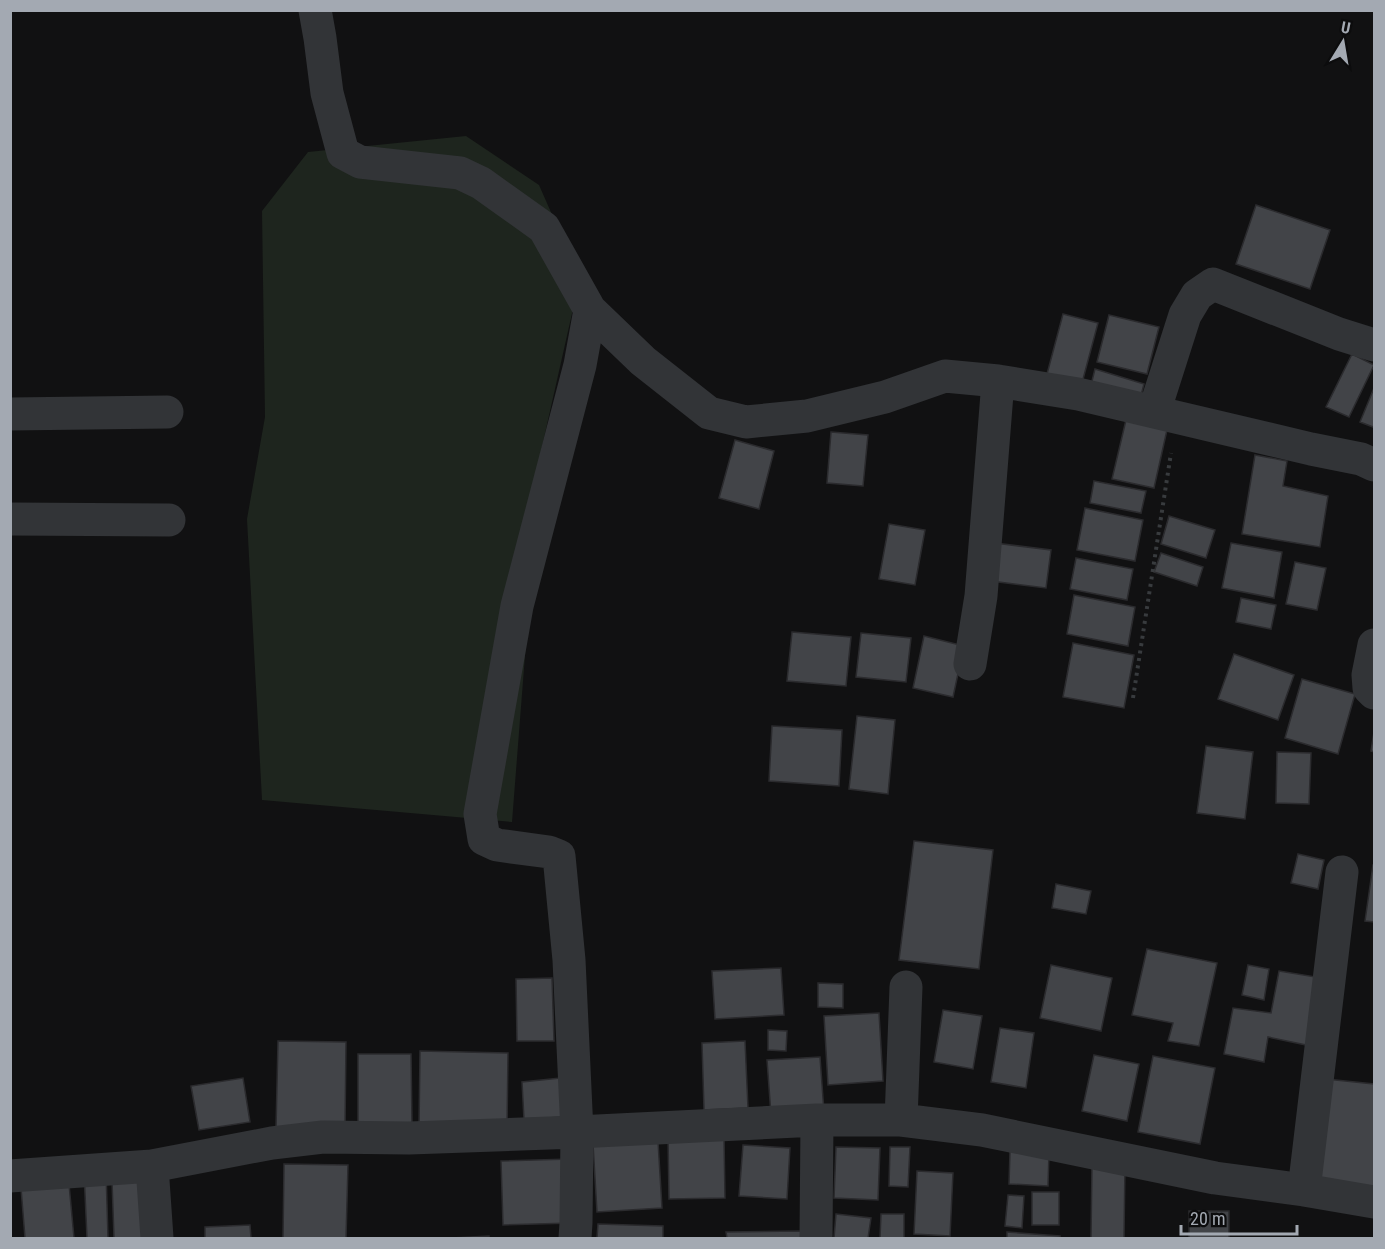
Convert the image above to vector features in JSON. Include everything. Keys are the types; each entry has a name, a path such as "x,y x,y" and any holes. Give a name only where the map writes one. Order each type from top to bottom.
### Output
{"street":[{"path":"315,10 327,93 343,153 360,162 460,173 481,183 544,228 590,310 644,361 709,413 746,422 807,416 885,398 945,376 998,381 1078,394 1300,447 1361,459 1374,465"},
{"path":"1166,415 1185,315 1197,295 1213,284 1339,334 1374,345"},
{"path":"575,1239 577,1132 560,856 549,852 497,845 484,839 480,814 517,606 580,365 590,310"},
{"path":"970,664 981,596 998,381"},
{"path":"10,414 167,412"},
{"path":"10,519 169,520"},
{"path":"1374,645 1368,675 1370,688 1374,693"},
{"path":"1304,1190 1342,872"},
{"path":"901,1120 906,987"},
{"path":"816,1239 817,1120"},
{"path":"10,1176 152,1166 272,1143 323,1137 409,1138 817,1120 901,1120 982,1130 1215,1178 1374,1202"},
{"path":"152,1166 157,1239"}],"path":[{"path":"1132,698 1166,415"}],"shaded area":[{"path":"466,136 539,185 580,278 541,451 512,822 262,800 247,519 265,417 262,211 308,152"}],"building":[{"path":"1256,205 1330,230 1310,289 1236,264"},
{"path":"1063,314 1098,323 1082,383 1047,374"},
{"path":"1109,315 1159,327 1147,374 1097,362"},
{"path":"1352,354 1374,365 1349,417 1326,407"},
{"path":"1095,369 1144,384 1139,403 1090,389"},
{"path":"1374,388 1374,425 1373,427 1360,422"},
{"path":"1126,420 1167,430 1154,488 1112,479"},
{"path":"831,432 868,435 863,486 827,483"},
{"path":"735,440 774,451 759,509 719,498"},
{"path":"1255,455 1287,461 1283,486 1328,496 1320,547 1242,534"},
{"path":"1094,481 1146,491 1141,513 1090,503"},
{"path":"1085,508 1143,520 1135,561 1077,550"},
{"path":"1169,516 1215,530 1206,558 1161,544"},
{"path":"889,524 925,530 915,585 879,579"},
{"path":"995,543 1051,550 1046,588 991,581"},
{"path":"1231,543 1282,552 1274,598 1222,588"},
{"path":"1161,553 1203,567 1197,586 1154,572"},
{"path":"1076,558 1133,569 1127,600 1070,589"},
{"path":"1295,562 1326,568 1317,610 1286,604"},
{"path":"1074,595 1135,607 1128,646 1067,634"},
{"path":"1241,598 1276,605 1271,629 1236,622"},
{"path":"792,632 851,637 846,686 787,681"},
{"path":"861,633 911,638 906,682 856,677"},
{"path":"924,636 964,646 953,697 913,688"},
{"path":"1073,643 1134,655 1124,708 1063,697"},
{"path":"1234,654 1294,675 1278,720 1218,699"},
{"path":"1302,679 1355,694 1338,754 1285,738"},
{"path":"857,716 895,720 888,794 849,789"},
{"path":"772,726 842,730 839,786 769,781"},
{"path":"1374,732 1374,752 1371,751"},
{"path":"1206,746 1253,752 1245,819 1197,813"},
{"path":"1277,752 1311,753 1309,804 1276,803"},
{"path":"914,841 993,850 979,969 899,960"},
{"path":"1298,854 1324,860 1318,889 1291,883"},
{"path":"1374,865 1374,922 1365,921"},
{"path":"1056,884 1091,891 1086,914 1052,908"},
{"path":"1147,949 1217,963 1199,1046 1168,1041 1173,1023 1132,1015"},
{"path":"1051,965 1112,978 1101,1031 1040,1018"},
{"path":"1248,965 1269,969 1264,1000 1242,995"},
{"path":"781,968 784,1015 715,1019 712,971"},
{"path":"1279,971 1322,978 1311,1046 1268,1037 1264,1062 1224,1054 1233,1008 1271,1013"},
{"path":"552,978 554,1041 517,1041 516,979"},
{"path":"818,983 843,984 843,1008 818,1007"},
{"path":"943,1010 982,1016 973,1069 934,1062"},
{"path":"879,1013 883,1081 828,1085 824,1016"},
{"path":"1000,1028 1034,1033 1026,1088 991,1082"},
{"path":"768,1030 787,1031 786,1051 768,1050"},
{"path":"278,1041 346,1042 345,1130 276,1128"},
{"path":"745,1041 748,1108 704,1110 702,1043"},
{"path":"420,1051 508,1053 507,1128 419,1127"},
{"path":"358,1054 411,1054 412,1124 358,1123"},
{"path":"1094,1055 1139,1064 1127,1121 1082,1111"},
{"path":"1153,1056 1215,1068 1200,1144 1138,1132"},
{"path":"820,1057 824,1112 771,1115 767,1060"},
{"path":"570,1077 573,1116 524,1120 522,1082"},
{"path":"243,1078 250,1122 199,1130 191,1086"},
{"path":"1326,1079 1374,1084 1374,1188 1314,1184"},
{"path":"724,1137 725,1198 669,1199 668,1138"},
{"path":"658,1141 662,1208 597,1212 593,1144"},
{"path":"743,1145 790,1148 787,1199 739,1196"},
{"path":"836,1147 880,1148 878,1200 834,1198"},
{"path":"890,1147 910,1147 908,1187 889,1186"},
{"path":"1010,1151 1049,1153 1048,1186 1009,1184"},
{"path":"571,1159 573,1223 503,1225 501,1161"},
{"path":"1092,1163 1125,1164 1124,1238 1091,1238"},
{"path":"284,1164 348,1165 346,1238 283,1238"},
{"path":"106,1171 108,1238 87,1238 84,1172"},
{"path":"917,1171 953,1173 950,1236 914,1234"},
{"path":"152,1179 154,1238 114,1238 112,1181"},
{"path":"69,1184 74,1238 25,1238 21,1188"},
{"path":"1032,1192 1059,1192 1059,1225 1032,1225"},
{"path":"1008,1195 1024,1196 1022,1228 1005,1226"},
{"path":"1189,1211 1229,1211 1229,1238 1189,1238"},
{"path":"836,1214 871,1218 868,1238 834,1238"},
{"path":"881,1214 904,1214 904,1238 880,1238"},
{"path":"598,1224 663,1226 663,1238 597,1238"},
{"path":"250,1225 251,1238 205,1238 205,1227"},
{"path":"801,1231 801,1238 727,1238 726,1232"},
{"path":"1007,1232 1060,1236 1060,1238 1007,1238"},
{"path":"489,1236 489,1238 451,1238"}]}
